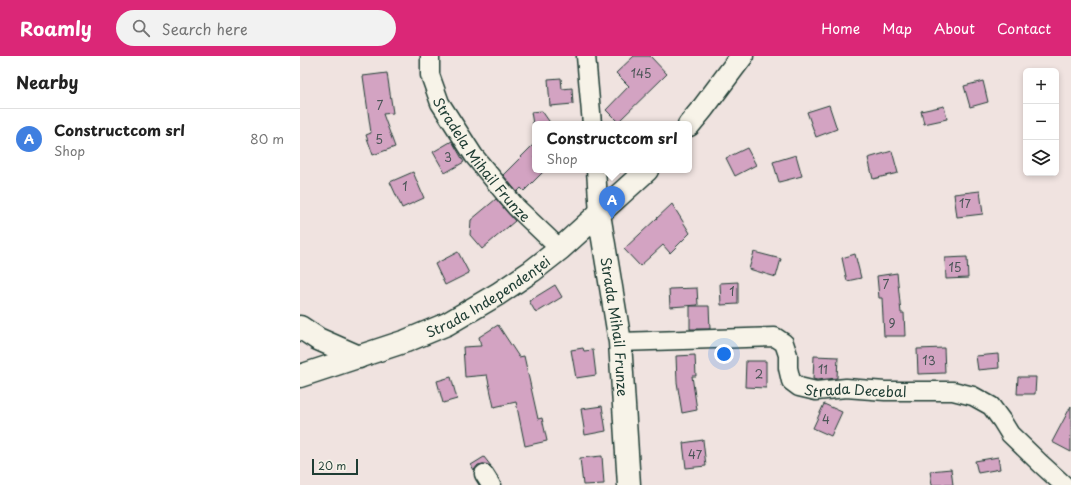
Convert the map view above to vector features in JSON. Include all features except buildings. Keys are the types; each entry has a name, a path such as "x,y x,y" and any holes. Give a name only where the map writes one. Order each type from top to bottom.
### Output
{"main road":[{"path":"692,121 742,56"},
{"name":"Strada Independenței","path":"300,376 406,341 447,324 498,294 532,271 560,249 644,173"},
{"name":"Strada Mihail Frunze","path":"599,214 620,342 628,485"},
{"path":"300,327 318,339 359,357"}],"street":[{"name":"Stradela Mihail Frunze","path":"430,56 430,75 440,103 474,156 516,207 560,249"},
{"path":"586,56 592,121"},
{"name":"Strada Mihail Frunze","path":"596,173 599,214"},
{"name":"Strada Decebal","path":"620,342 774,337 784,343 788,355 788,368 791,381 798,387 816,391 846,388 885,391 952,391 973,396 991,406 1010,434 1064,485"}],"place":[{"name":"Constructcom srl","path":"612,219"}]}
